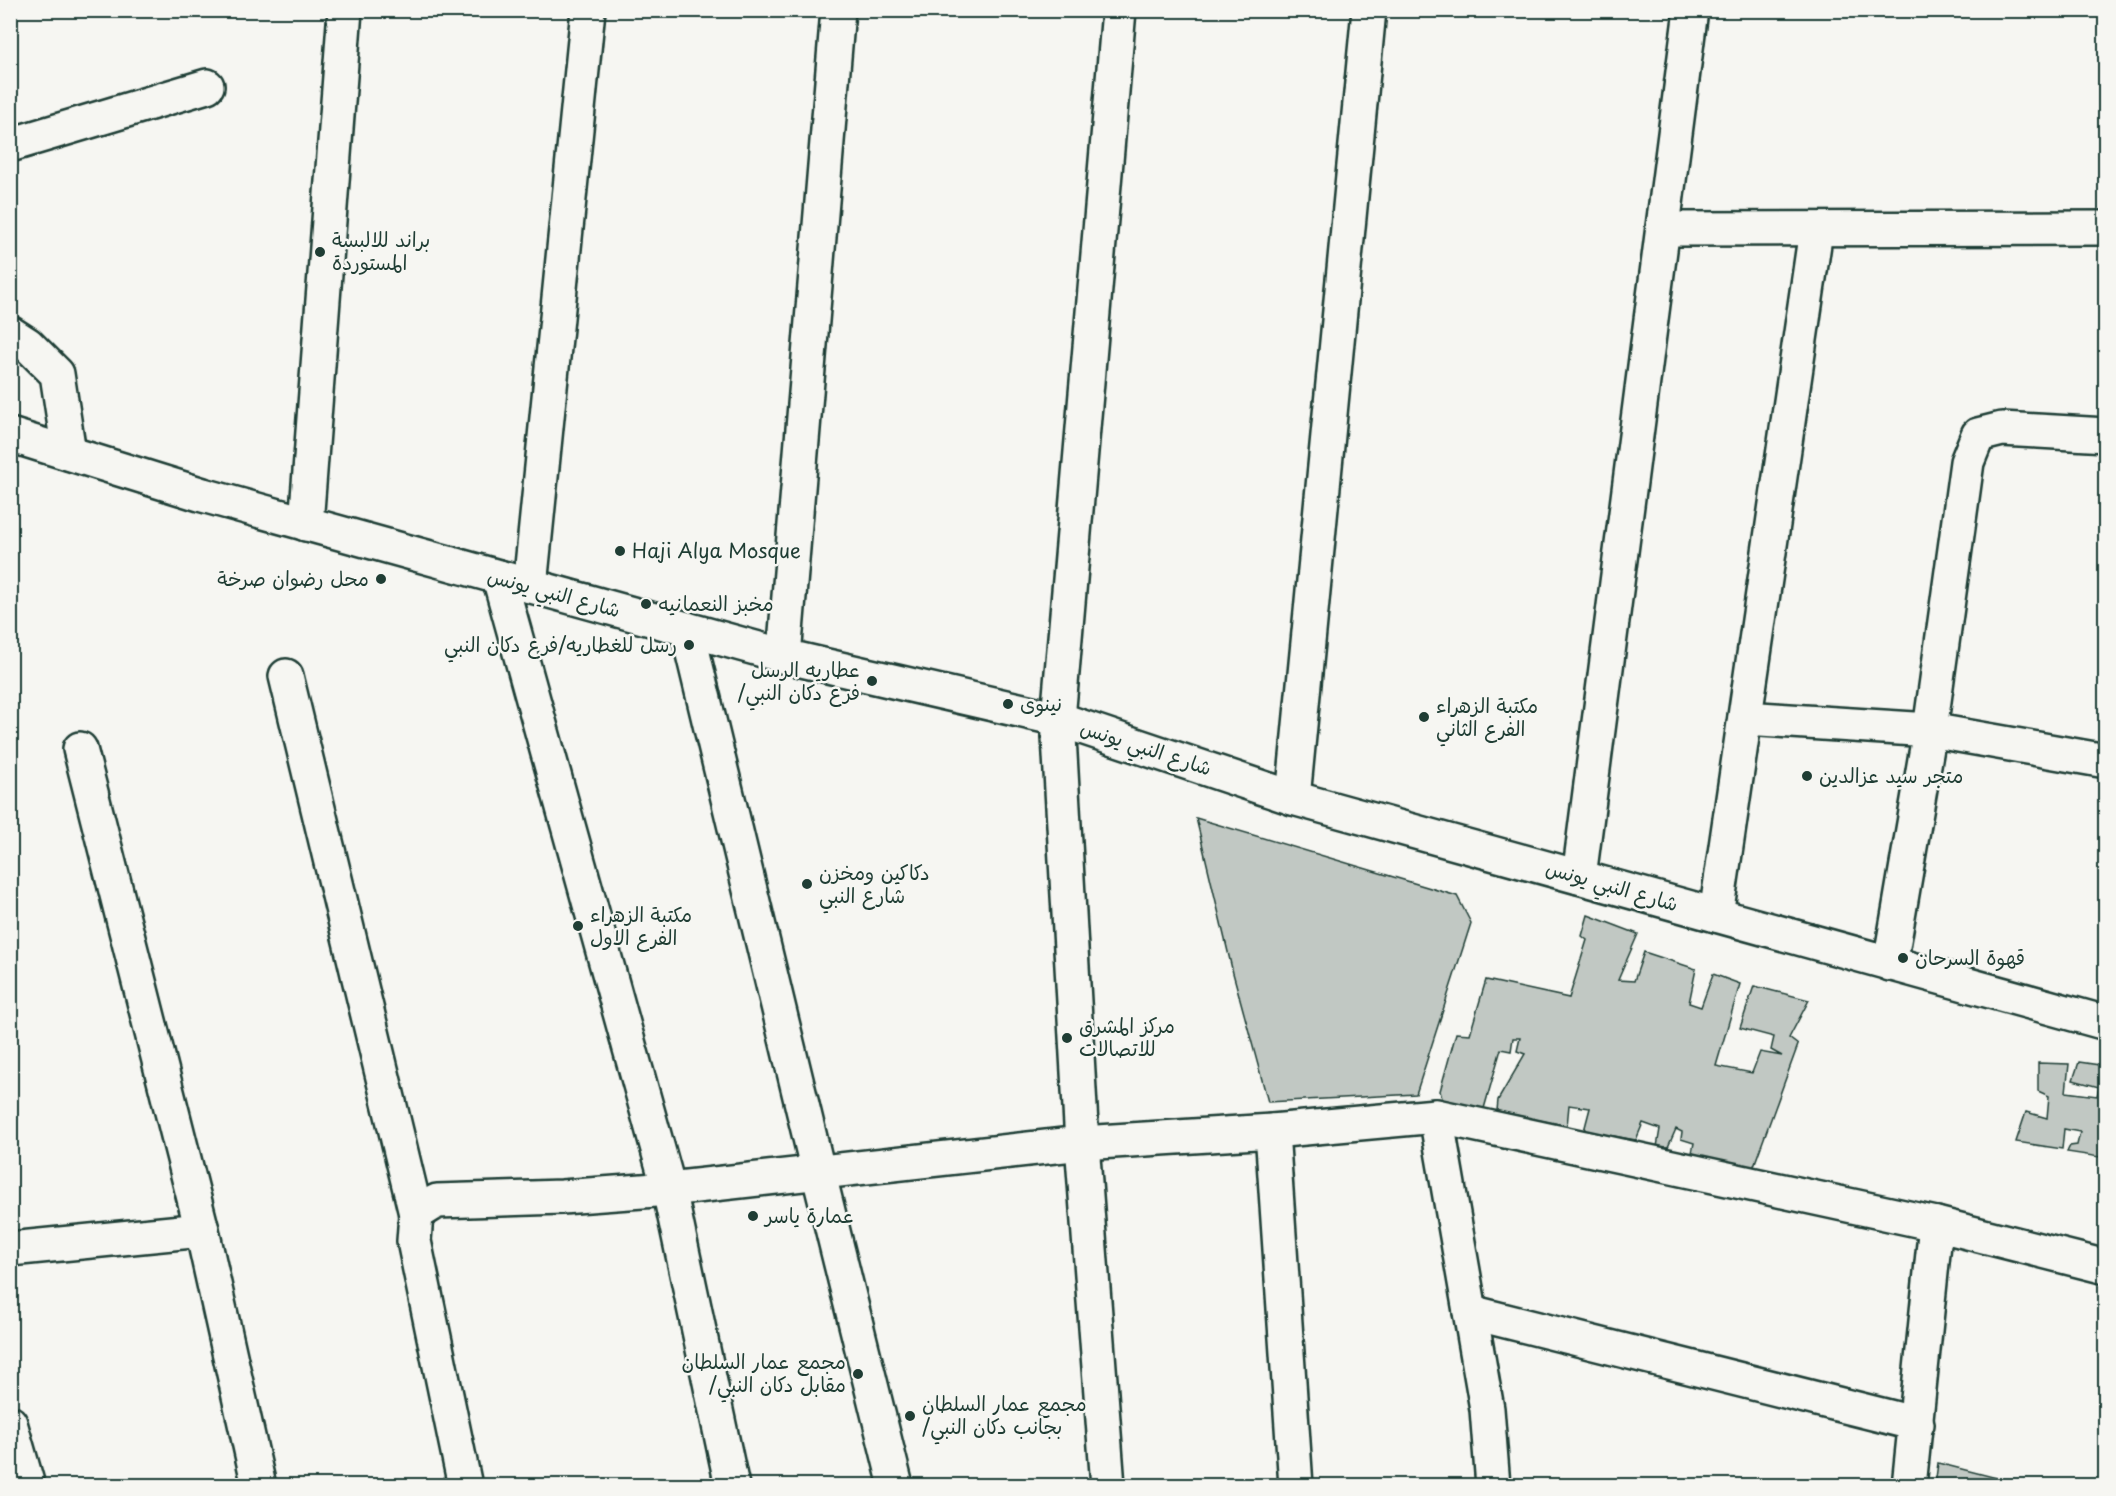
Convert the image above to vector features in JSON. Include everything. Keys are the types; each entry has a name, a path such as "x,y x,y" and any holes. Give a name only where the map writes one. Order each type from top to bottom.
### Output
{"street":[{"path":"306,524 345,10"},
{"path":"588,10 515,581 669,1189 732,1485"},
{"path":"784,656 838,10"},
{"path":"1108,1485 1082,1143 1058,719 1119,10"},
{"path":"1293,798 1369,10"},
{"path":"1579,877 1691,10"},
{"path":"10,145 207,86"},
{"path":"1663,229 2106,228"},
{"path":"1716,915 1816,230"},
{"path":"10,333 27,344 57,374 69,453"},
{"path":"1890,964 1930,730 1967,462 1978,435 2002,429 2106,435"},
{"name":"شارع النبي يونس","path":"10,435 203,495 784,656 1058,719 1293,798 2106,1023"},
{"path":"687,629 896,1485"},
{"path":"286,676 416,1214 414,1241 465,1485"},
{"path":"1745,718 1930,730 2106,761"},
{"path":"80,749 202,1230 259,1485"},
{"path":"416,1214 437,1200 562,1197 669,1189 1082,1143 1272,1131 1436,1116 1936,1224 2106,1267"},
{"path":"1436,1116 1487,1409 1493,1485"},
{"path":"1272,1131 1296,1485"},
{"path":"1909,1485 1936,1224"},
{"path":"10,1250 202,1230"},
{"path":"1470,1312 1917,1424"},
{"path":"10,1423 28,1485"}],"building":[{"path":"1196,818 1457,896 1471,923 1416,1094 1268,1102 1233,973"},
{"path":"1588,915 1638,934 1618,980 1634,981 1644,952 1696,969 1689,1003 1701,1007 1713,974 1740,984 1716,1066 1752,1073 1760,1052 1782,1056 1771,1050 1774,1037 1740,1028 1754,986 1809,1000 1789,1038 1798,1045 1752,1171 1692,1153 1694,1143 1681,1139 1682,1132 1676,1129 1668,1147 1657,1147 1660,1129 1643,1123 1636,1140 1584,1131 1590,1108 1569,1105 1567,1126 1497,1111 1498,1100 1525,1054 1517,1051 1520,1038 1513,1038 1511,1051 1501,1049 1483,1112 1450,1105 1442,1098 1440,1091 1456,1033 1470,1034 1486,980 1569,998 1587,940 1582,936"},
{"path":"2079,1062 2106,1066 2106,1158 2067,1152 2070,1146 2077,1145 2080,1132 2064,1129 2062,1149 2016,1142 2026,1112 2047,1118 2049,1096 2038,1091 2038,1063 2069,1064 2066,1092 2097,1096 2099,1087 2073,1080"},
{"path":"1938,1463 1997,1478 1996,1486 1935,1486"}],"place":[{"name":"براند للالبسة المستوردة","path":"320,252"},
{"name":"Haji Alya Mosque","path":"620,551"},
{"name":"محل رضوان صرخة","path":"381,579"},
{"name":"مخبز النعمانيه","path":"646,604"},
{"name":"رسل للغطاريه/فرع دكان النبي","path":"689,645"},
{"name":"عطاريه الرسل /فرع دكان النبي","path":"872,681"},
{"name":"نينوى","path":"1008,704"},
{"name":"مكتبة الزهراء الفرع الثاني","path":"1424,717"},
{"name":"متجر سيد عزالدين","path":"1807,776"},
{"name":"دكاكين ومخزن شارع النبي","path":"807,884"},
{"name":"مكتبة الزهراء الفرع الاول","path":"578,926"},
{"name":"قهوة السرحان","path":"1903,958"},
{"name":"مركز المشرق للاتصالات","path":"1067,1038"},
{"name":"عمارة ياسر","path":"753,1216"},
{"name":"مجمع عمار السلطان /مقابل دكان النبي","path":"858,1374"},
{"name":"مجمع عمار السلطان /بجانب دكان النبي","path":"910,1416"}]}
